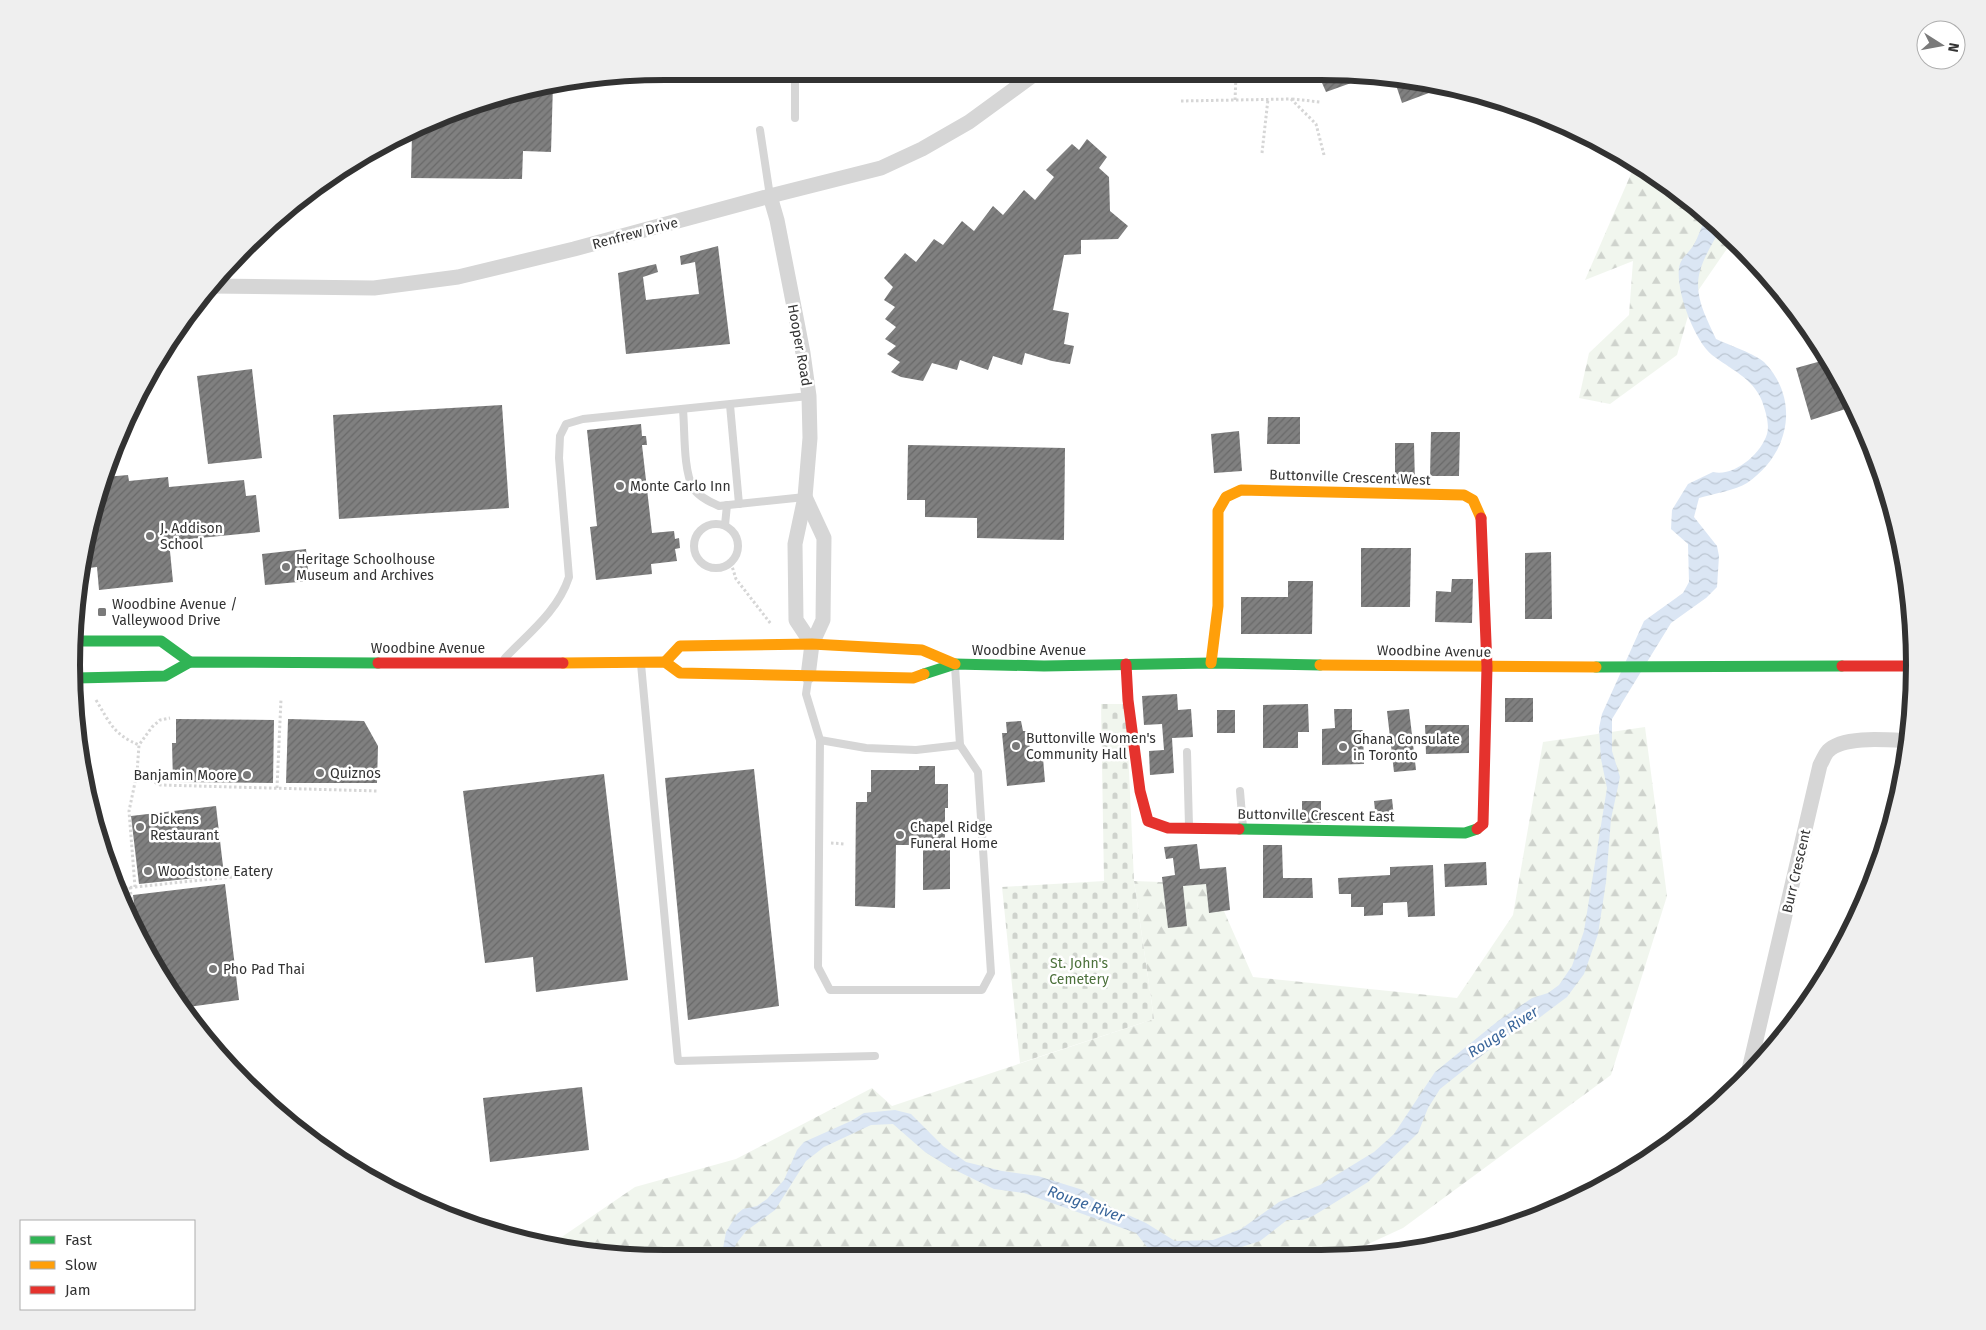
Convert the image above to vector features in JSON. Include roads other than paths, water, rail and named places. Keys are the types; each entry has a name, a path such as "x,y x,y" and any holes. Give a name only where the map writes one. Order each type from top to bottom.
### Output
{"main road":[{"name":"Buttonville Crescent West","path":"1211,663 1218,606 1218,511 1226,497 1241,490 1267,490 1464,495 1473,500 1482,520 1488,667"},
{"path":"81,641 161,641 190,662"},
{"name":"Woodbine Avenue","path":"665,662 680,646 812,644 922,650 955,664"},
{"name":"Woodbine Avenue","path":"80,678 165,676 190,662 665,662 680,673 913,678 955,664 1044,666 1211,663 1488,667 1906,666"},
{"name":"Buttonville Crescent East","path":"1126,664 1126,691 1138,771 1139,792 1148,821 1158,825 1189,828 1457,832 1468,834 1483,824 1488,667"}],"street":[{"name":"Renfrew Drive","path":"219,286 374,288 458,277 574,249 881,168 922,150 954,131 1014,82"},
{"name":"Hooper Road","path":"770,196 777,220 803,353 809,396 810,438 805,497 795,544 796,620 812,644"},
{"name":"Hooper Road","path":"805,497 824,538 823,620 812,644 808,676"},
{"name":"Burr Crescent","path":"1751,1062 1820,764 1828,750 1849,742 1865,740 1901,741"}],"lane":[{"path":"795,80 795,118"},
{"path":"760,130 770,196"},
{"path":"500,663 554,608 564,593 569,577 559,458 560,436 566,424 583,419 809,396"},
{"path":"730,405 739,504"},
{"path":"683,410 688,472 694,489 706,501 719,506 805,497"},
{"path":"724,525 727,505"},
{"path":"710,524 724,525 736,535 738,542 736,556 731,563 719,568 705,566 699,561 693,547 694,540 703,528 710,524"},
{"path":"640,662 678,1061 875,1056"},
{"path":"808,676 806,694 820,740 818,967 830,990 982,990 991,973 978,772 960,745 955,664"},
{"path":"820,740 866,748 916,750 960,745"},
{"path":"1187,752 1189,828"},
{"path":"1240,792 1243,829"}],"water":[{"name":"Rouge River","path":"1704,223 1717,235 1702,265 1698,280 1699,297 1705,314 1716,339 1760,359 1776,377 1783,393 1786,410 1785,426 1781,442 1773,458 1747,483 1731,490 1699,498 1694,517 1717,546 1719,556 1717,587 1706,598 1671,623 1612,719 1612,751 1620,777 1611,819 1606,882 1598,934 1584,974 1567,997 1539,1018 1504,1038 1440,1089 1428,1108 1418,1133 1368,1182 1313,1216 1302,1220 1287,1220 1260,1241 1232,1250 1153,1250 1147,1247 1136,1233 1024,1193 994,1189 949,1167 925,1152 893,1124 871,1125 824,1147 806,1161 775,1210 746,1231 736,1244 734,1250 723,1250 726,1232 737,1214 743,1209 757,1206 767,1199 784,1180 797,1150 804,1142 851,1121 864,1113 895,1110 911,1114 943,1146 966,1162 1002,1171 1038,1176 1083,1190 1097,1201 1146,1223 1175,1241 1213,1240 1241,1229 1279,1202 1320,1185 1374,1152 1394,1134 1435,1072 1498,1021 1532,998 1548,993 1559,985 1572,966 1584,931 1607,788 1601,759 1599,728 1602,714 1644,621 1683,593 1689,582 1688,544 1671,529 1672,510 1688,484 1713,472 1729,471 1746,462 1764,442 1768,430 1766,413 1758,393 1747,380 1705,348 1693,327 1683,302 1679,278 1680,264 1691,249"}],"place":[{"name":"Monte Carlo Inn","path":"620,486"},
{"name":"J. Addison School","path":"150,536"},
{"name":"Heritage Schoolhouse Museum and Archives","path":"286,567"},
{"name":"Woodbine Avenue / Valleywood Drive","path":"102,612"},
{"name":"Buttonville Women's Community Hall","path":"1016,746"},
{"name":"Ghana Consulate in Toronto","path":"1343,747"},
{"name":"Quiznos","path":"320,773"},
{"name":"Banjamin Moore","path":"247,775"},
{"name":"Dickens Restaurant","path":"140,827"},
{"name":"Chapel Ridge Funeral Home","path":"900,835"},
{"name":"Woodstone Eatery","path":"148,871"},
{"name":"Pho Pad Thai","path":"213,969"}],"park label":[{"name":"St. John's Cemetery","path":"1079,972"}]}
